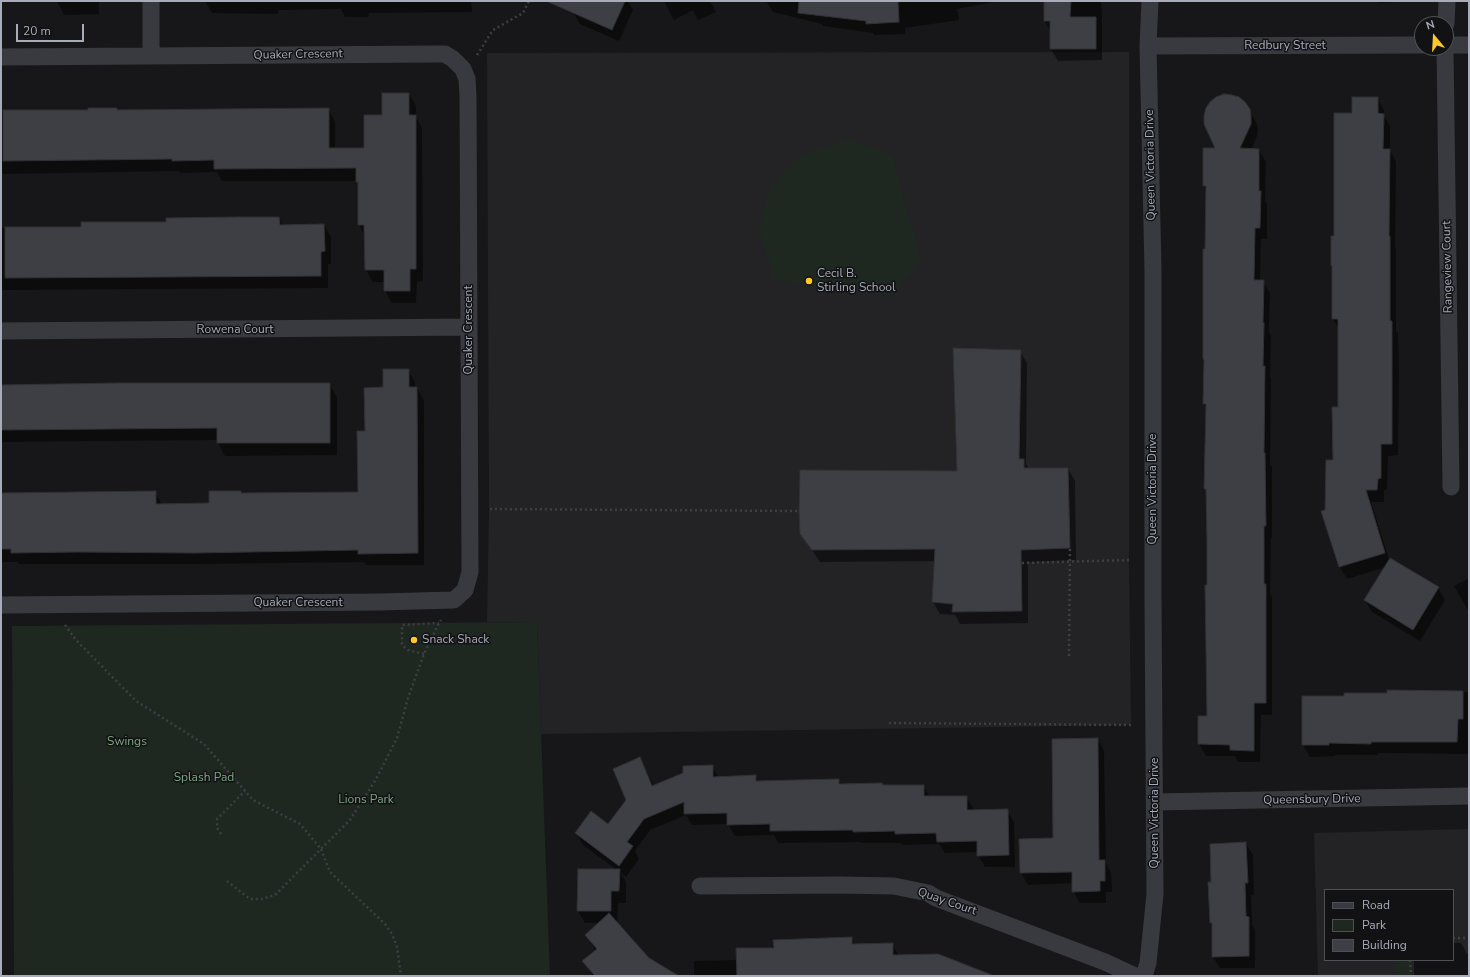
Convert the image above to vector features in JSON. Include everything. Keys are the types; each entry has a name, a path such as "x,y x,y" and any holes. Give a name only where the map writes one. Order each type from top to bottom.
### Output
{"street":[{"path":"151,1 151,56"},
{"name":"Queen Victoria Drive","path":"1144,976 1148,963 1155,894 1153,270 1148,46 1150,1"},
{"path":"1446,16 1447,1"},
{"name":"Redbury Street","path":"1148,46 1414,45"},
{"path":"1454,47 1469,46"},
{"name":"Quaker Crescent","path":"1,57 445,54 453,58 463,69 467,79 468,96 470,572 465,590 454,600 1,605"},
{"name":"Rangeview Court","path":"1446,56 1451,487"},
{"name":"Rowena Court","path":"1,331 469,327"},
{"name":"Queensbury Drive","path":"1155,802 1469,796"},
{"name":"Quay Court","path":"700,886 894,886 928,893 1105,962 1135,976"}],"path":[{"path":"463,69 479,54 494,30 523,12 529,1"},
{"path":"489,509 799,511"},
{"path":"1069,656 1070,548"},
{"path":"1022,563 1129,560"},
{"path":"227,881 250,899 262,899 275,895 350,820 375,781 397,738 408,698 424,654 439,623 454,600"},
{"path":"51,605 76,640 136,701 204,744 253,800 300,824 321,849 330,872 385,924 397,947 401,976"},
{"path":"424,654 408,650 402,645 402,625 439,623"},
{"path":"889,723 1132,725"},
{"path":"221,834 217,828 217,818 245,791"},
{"path":"1454,938 1469,938"},
{"path":"1410,961 1410,976"}],"shaded area":[{"name":"Cecil B. Stirling School","path":"1129,52 1129,560 1131,725 541,734 537,622 487,622 489,509 487,53"},
{"path":"1469,829 1469,976 1318,976 1314,833"}],"green space":[{"path":"849,139 892,155 921,260 892,296 775,280 758,228 771,186 799,156"},
{"name":"Lions Park","path":"537,622 550,976 14,976 12,626"},
{"path":"1394,961 1411,961 1412,976 1395,976"}],"building":[{"path":"546,1 625,1 612,30"},
{"path":"799,1 898,1 899,22 866,24 866,21 798,13"},
{"path":"1044,1 1071,1 1070,17 1096,17 1096,49 1050,49 1050,21 1044,21"},
{"path":"382,93 409,93 409,115 416,115 416,269 410,269 410,291 384,291 384,270 365,270 364,225 358,225 358,182 356,182 356,168 214,169 214,160 172,161 172,159 3,161 3,110 88,110 88,108 117,108 117,110 329,108 329,148 364,148 364,115 382,115"},
{"path":"1224,94 1239,97 1250,109 1251,124 1240,148 1259,149 1259,191 1261,191 1260,228 1255,228 1254,280 1264,280 1263,366 1265,366 1264,453 1266,526 1264,526 1264,584 1266,584 1266,703 1254,703 1254,751 1230,750 1230,745 1198,744 1198,716 1207,716 1205,585 1207,585 1207,541 1206,489 1204,489 1206,404 1203,404 1203,249 1205,249 1206,186 1203,186 1203,148 1215,148 1204,124 1204,116 1206,108 1210,102 1216,97"},
{"path":"1352,97 1378,97 1378,113 1384,114 1383,149 1390,149 1389,236 1390,321 1392,321 1392,444 1381,444 1381,478 1378,479 1377,490 1366,490 1385,553 1339,567 1321,511 1325,510 1326,460 1333,460 1332,407 1338,407 1338,319 1332,319 1331,266 1331,236 1334,236 1334,113 1352,113"},
{"path":"279,217 280,225 324,224 325,251 321,252 321,276 5,278 5,227 81,227 81,222 166,222 166,218"},
{"path":"953,348 1021,350 1019,459 1024,459 1024,468 1068,468 1070,548 1021,550 1022,611 952,612 953,604 932,602 935,549 812,550 800,534 800,470 957,471"},
{"path":"383,369 409,369 409,387 417,387 418,553 358,554 358,550 195,553 11,553 11,549 1,549 1,493 156,491 156,504 209,503 209,491 241,491 241,493 358,492 357,431 365,431 364,388 383,387"},
{"path":"118,383 330,383 330,443 217,443 217,428 1,430 1,385"},
{"path":"1390,558 1439,587 1413,630 1364,600"},
{"path":"1387,690 1463,691 1463,719 1458,719 1457,742 1371,742 1371,744 1329,743 1329,745 1302,745 1302,696 1344,696 1344,693 1387,693"},
{"path":"1098,738 1099,860 1105,860 1105,881 1100,881 1100,891 1072,892 1072,872 1020,873 1019,839 1053,838 1052,739"},
{"path":"640,757 652,786 683,773 683,766 713,765 713,777 756,775 756,781 839,779 839,784 882,783 883,785 924,785 924,796 967,796 967,810 1008,809 1009,855 977,856 977,841 937,842 936,833 895,834 895,831 853,832 853,830 770,831 770,824 727,825 727,813 684,814 684,802 644,819 627,842 633,846 619,866 575,833 591,811 608,824 626,800 613,769"},
{"path":"1246,842 1248,883 1245,883 1246,916 1249,917 1249,956 1212,957 1212,923 1210,923 1208,882 1211,882 1210,844"},
{"path":"578,869 620,869 619,891 611,891 611,911 577,911"},
{"path":"609,913 649,958 679,976 595,976 582,961 597,949 585,935"},
{"path":"852,937 852,944 893,943 893,955 938,954 992,976 737,976 736,948 774,948 773,940"}],"place":[{"name":"Cecil B. Stirling School","path":"809,281"},
{"name":"Snack Shack","path":"414,640"}],"park label":[{"name":"Swings","path":"127,742"},
{"name":"Splash Pad","path":"204,778"}]}
